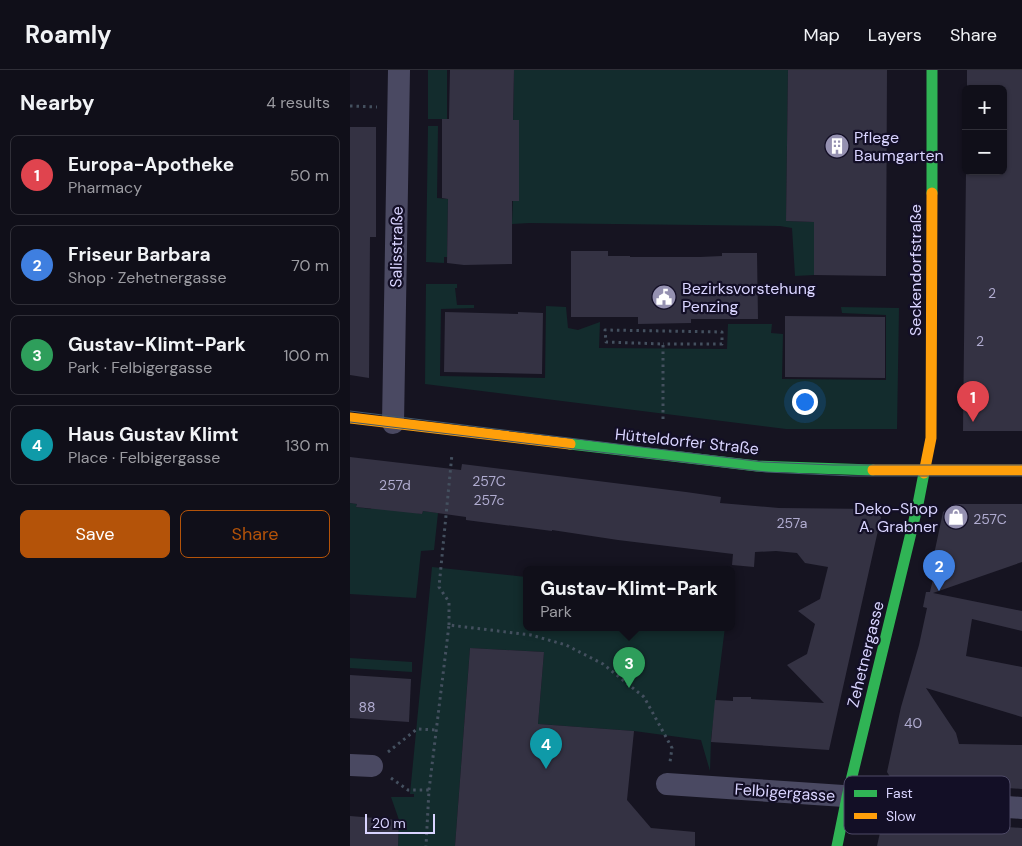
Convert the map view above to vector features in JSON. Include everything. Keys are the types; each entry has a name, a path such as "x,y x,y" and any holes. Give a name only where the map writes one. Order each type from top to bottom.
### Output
{"street":[{"name":"Salisstraße","path":"393,423 399,70"},
{"name":"Seckendorfstraße","path":"926,470 931,438 932,70"},
{"name":"Hütteldorfer Straße","path":"350,418 757,466 805,469 1022,470"},
{"name":"Zehetnergasse","path":"852,776 926,470"},
{"name":"Felbigergasse","path":"668,784 844,797"},
{"name":"Zehetnergasse","path":"838,846 844,813"}],"path":[{"path":"605,330 722,332 722,344 663,344 606,342 605,330"},
{"path":"663,344 663,419"},
{"path":"426,846 429,790 449,625 449,602 439,587 445,512 455,431"},
{"path":"449,625 531,635 566,645 602,664 644,697 649,705 672,748 668,784"},
{"path":"429,790 408,790 361,765 417,729 437,730"}],"green space":[{"path":"428,70 447,70 447,119 428,119"},
{"path":"514,70 788,70 786,221 814,222 814,275 795,276 792,228 780,226 512,224 513,199 519,201 519,120 513,122"},
{"path":"428,126 438,126 437,198 448,199 447,257 444,257 444,263 426,262"},
{"path":"426,284 457,284 457,288 455,288 457,305 474,305 474,308 441,309 440,376 545,378 546,306 566,307 568,328 578,330 600,322 599,348 727,349 728,324 772,324 771,333 783,334 782,379 886,380 886,315 842,313 841,307 899,308 897,429 786,429 425,384"},
{"path":"350,503 357,504 356,507 371,509 372,505 422,514 423,511 438,513 434,550 421,551 416,598 350,594"},
{"path":"432,567 523,577 523,631 724,631 711,739 710,771 701,740 634,731 538,724 544,652 470,648 455,846 398,846 399,820 391,797 414,797 414,794 410,794"},
{"path":"350,658 412,662 412,672 350,668"}],"building":[{"path":"450,70 514,70 513,120 519,120 519,201 512,201 512,264 464,265 447,263 448,199 442,198 442,119 449,119"},
{"name":"Pflege Baumgarten","path":"788,70 887,70 886,276 814,275 814,222 786,221"},
{"path":"967,70 1022,70 1022,431 963,431 966,175 1007,175 1007,85 967,85"},
{"path":"350,127 376,127 376,237 370,237 369,378 350,375"},
{"name":"Bezirksvorstehung Penzing","path":"571,251 608,251 608,256 630,257 700,257 722,256 722,253 757,253 758,319 691,319 691,323 638,324 638,317 571,317"},
{"path":"445,312 543,313 542,374 444,372"},
{"path":"785,316 885,317 885,378 785,377"},
{"path":"350,457 461,470 462,464 721,497 720,503 779,508 873,509 881,517 829,750 711,742 715,700 733,701 733,697 751,697 751,699 824,703 787,665 807,654 815,624 798,611 820,599 828,567 805,563 797,553 776,551 755,552 754,567 732,565 733,554 466,520 466,517 423,511 422,514 356,507 357,504 350,503"},
{"path":"955,504 1022,504 1022,562 933,593 1022,611 1022,631 972,619 966,656 1022,667 1022,717 926,688 956,733 959,744 1022,745 1022,789 1010,788 1010,776 890,776 887,772 901,707 919,645 927,608 923,607 926,592 930,592 933,579 929,578 943,512"},
{"path":"470,648 544,652 538,724 634,731 627,800 651,828 695,832 695,846 455,846"},
{"path":"350,675 411,679 409,722 350,718"},
{"path":"350,816 399,820 398,846 350,846"},
{"path":"1010,827 1022,828 1022,846 877,846 880,834 1010,834"}],"tram line":[{"path":"350,411 763,462 833,465 1022,465"},
{"path":"350,422 766,472 853,476 1022,476"}],"traffic: fast":[{"path":"932,70 932,193"},
{"path":"570,444 757,466 873,470"},
{"path":"852,776 924,473"},
{"path":"837,846 844,812"}],"traffic: slow":[{"path":"924,473 931,438 932,193"},
{"path":"350,418 570,444"},
{"path":"873,470 1022,470"}],"place":[{"name":"Pflege Baumgarten","path":"837,146"},
{"name":"Bezirksvorstehung Penzing","path":"664,297"},
{"name":"Europa-Apotheke","path":"973,422"},
{"name":"Deko-Shop A. Grabner","path":"956,517"},
{"name":"Friseur Barbara","path":"939,591"},
{"name":"Gustav-Klimt-Park","path":"629,688"},
{"name":"Haus Gustav Klimt","path":"546,769"}]}
